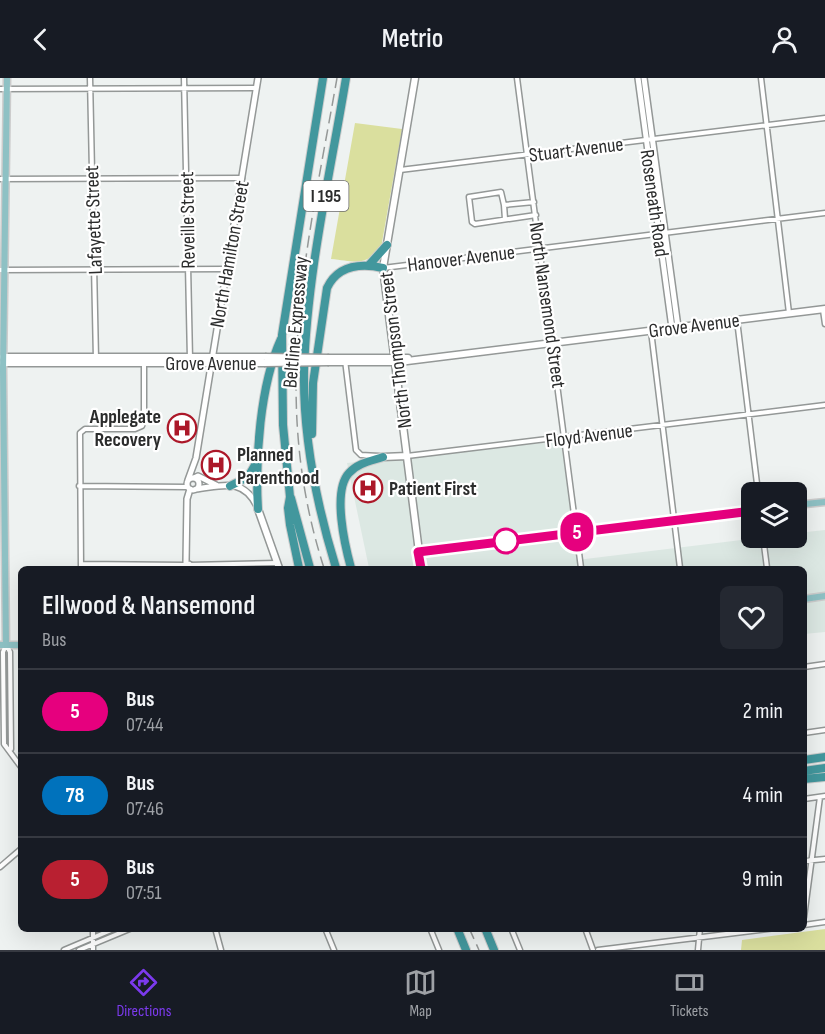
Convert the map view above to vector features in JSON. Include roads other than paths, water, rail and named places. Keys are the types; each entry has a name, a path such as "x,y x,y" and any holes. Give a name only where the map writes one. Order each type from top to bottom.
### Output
{"highway":[{"name":"Beltline Expressway","path":"299,566 288,508 290,497 283,425 282,334 323,78"},
{"name":"Beltline Expressway","path":"335,566 320,508 310,447 304,372 311,285 346,78"},
{"path":"369,265 387,245"},
{"path":"310,447 313,383 325,294 331,280 342,271 356,265 383,268"},
{"path":"258,509 256,461 274,354 282,334"},
{"path":"351,566 344,533 342,483 354,468 382,457"},
{"path":"230,486 248,477 256,461"},
{"path":"290,497 309,566"},
{"path":"807,760 825,757"},
{"path":"807,771 825,768"},
{"path":"807,779 825,777"},
{"path":"459,932 466,950"},
{"path":"487,932 494,950"}],"main road":[{"path":"3,645 1,360 3,89 7,78"},
{"name":"North Thompson Street","path":"415,78 383,268 418,552"},
{"name":"Grove Avenue","path":"1,360 421,359 824,309"},
{"name":"Floyd Avenue","path":"382,457 407,456"},
{"path":"807,504 825,502"},
{"path":"258,509 278,566"},
{"path":"421,566 418,552 741,512"},
{"path":"807,599 825,596"}],"street":[{"name":"Lafayette Street","path":"90,78 96,360"},
{"name":"Reveille Street","path":"184,78 190,360"},
{"name":"North Hamilton Street","path":"187,566 187,499 193,483 258,78"},
{"name":"North Nansemond Street","path":"518,78 581,566"},
{"name":"Roseneath Road","path":"638,78 650,140"},
{"name":"Roseneath Road","path":"644,78 675,328"},
{"path":"761,78 789,313"},
{"path":"3,89 256,88"},
{"name":"Stuart Avenue","path":"399,170 825,118"},
{"path":"3,179 242,178"},
{"path":"506,219 501,192 469,196 473,224 536,215"},
{"path":"504,205 534,202"},
{"name":"Hanover Avenue","path":"383,268 825,213"},
{"path":"2,270 227,269"},
{"path":"824,309 825,324"},
{"path":"737,320 757,482"},
{"path":"651,331 680,566"},
{"path":"144,360 142,426 81,431 79,486 81,566 278,566"},
{"name":"Floyd Avenue","path":"345,360 356,450 361,454 382,457"},
{"name":"Floyd Avenue","path":"407,456 825,405"},
{"name":"North Hamilton Street","path":"193,483 195,465"},
{"path":"79,486 193,483 230,486 246,489 258,509"},
{"path":"193,483 216,485"},
{"path":"764,548 767,566"},
{"path":"3,645 2,744 11,750 18,761"},
{"path":"3,645 10,652 11,750"},
{"path":"807,667 825,664"},
{"path":"807,733 825,730"},
{"path":"807,799 822,797 807,896"},
{"path":"0,867 18,852"},
{"path":"807,861 825,859"},
{"path":"807,925 825,922"},
{"path":"93,932 93,950"},
{"path":"64,950 107,932"},
{"path":"79,950 122,932"},
{"path":"215,932 221,950"},
{"path":"326,932 334,950"},
{"path":"432,932 439,950"},
{"path":"513,932 520,950"},
{"path":"586,932 593,950"},
{"path":"698,950 700,932"},
{"path":"598,950 745,932"}],"railway":[{"path":"323,566 308,505 299,443 296,383 305,263 337,78"},
{"path":"471,932 479,950"}],"place":[{"name":"Applegate Recovery","path":"182,428"},
{"name":"Planned Parenthood","path":"216,465"},
{"name":"Patient First","path":"368,488"}]}
